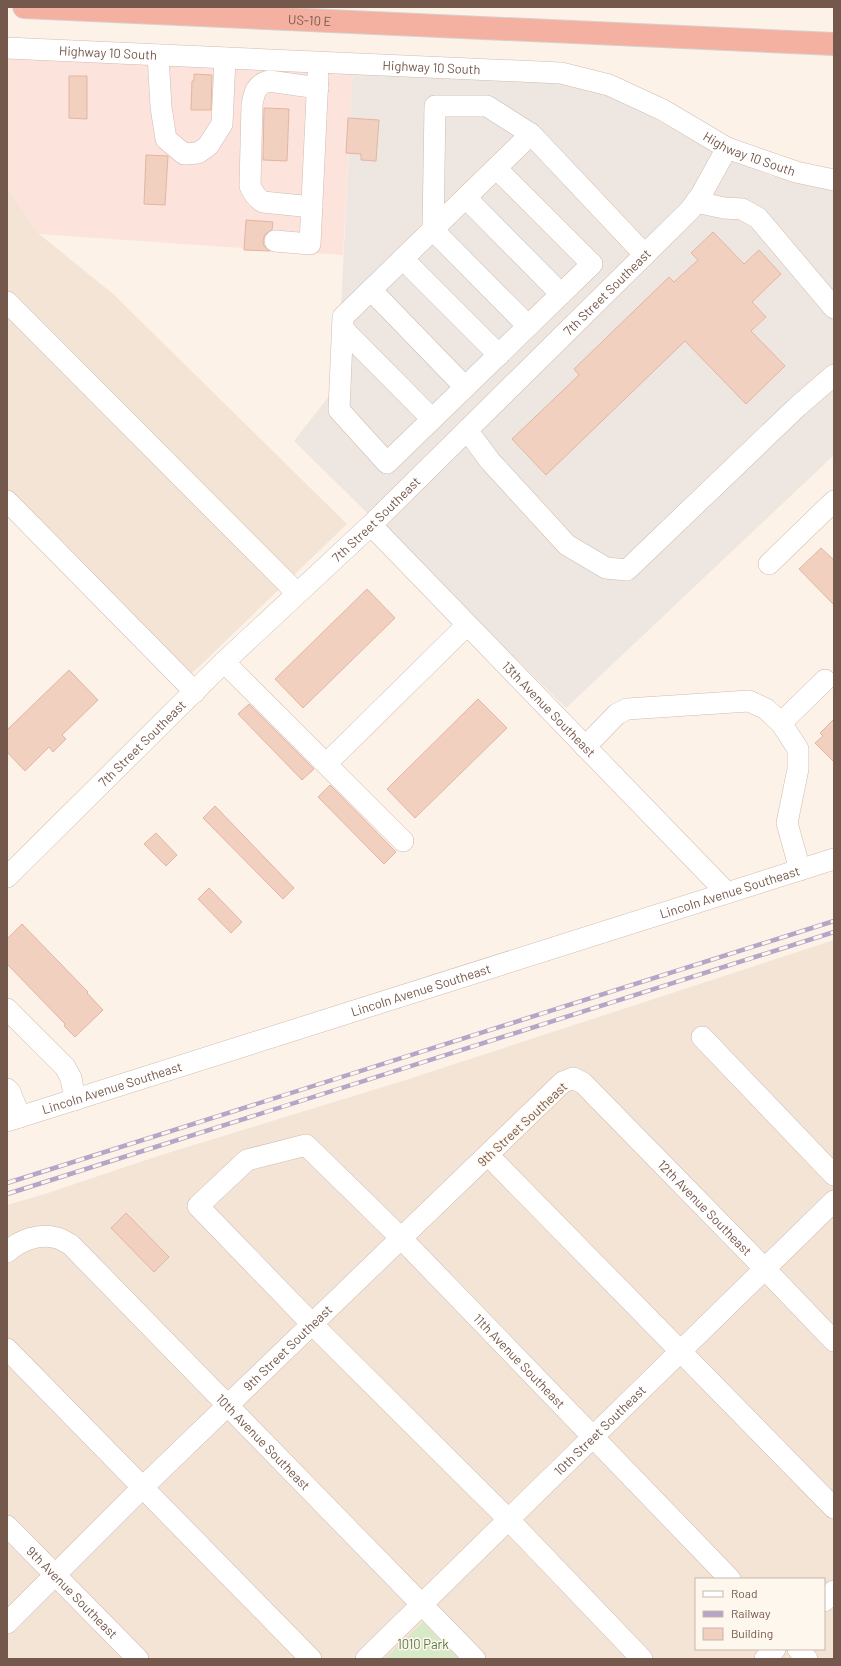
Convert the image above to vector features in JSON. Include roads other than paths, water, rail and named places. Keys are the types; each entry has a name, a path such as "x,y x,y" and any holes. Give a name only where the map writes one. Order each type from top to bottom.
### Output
{"highway":[{"name":"US-10 E","path":"24,7 834,44"}],"street":[{"name":"Highway 10 South","path":"7,48 561,74 609,85 663,110 727,148 796,172 834,180"},
{"path":"158,55 161,107 166,139 184,154 198,153 208,146 222,124 225,58"},
{"path":"275,241 310,244 318,62"},
{"path":"312,207 263,202 258,199 252,191 250,186 252,105 254,92 263,83 269,81 318,88"},
{"path":"528,326 433,230 435,106 487,106 531,134 645,255"},
{"path":"496,168 592,264 387,463 339,410 344,317 371,290 466,198 496,168 531,134"},
{"name":"7th Street Southeast","path":"7,877 224,662 371,525 690,210 701,195 727,148"},
{"path":"466,198 561,294"},
{"path":"696,202 724,208 742,209 758,218 834,308"},
{"path":"403,259 498,355"},
{"path":"371,290 465,387"},
{"path":"7,302 297,593"},
{"path":"343,329 432,419"},
{"path":"467,430 490,461 567,545 606,568 627,570 797,407 834,375"},
{"path":"7,501 195,692"},
{"path":"769,564 833,503"},
{"name":"13th Avenue Southeast","path":"371,525 727,893"},
{"path":"326,764 467,625"},
{"path":"224,662 403,841"},
{"path":"781,723 825,680"},
{"path":"585,747 617,714 627,710 749,701 766,709 781,723 798,749 798,769 787,823 800,870"},
{"name":"Lincoln Avenue Southeast","path":"14,1119 834,859"},
{"path":"7,1009 65,1068 71,1078 75,1100"},
{"path":"702,1036 834,1175"},
{"name":"9th Street Southeast","path":"7,1623 143,1487 488,1154 563,1082 573,1078"},
{"name":"12th Avenue Southeast","path":"573,1078 583,1083 834,1341"},
{"path":"7,1089 10,1092 14,1119"},
{"name":"11th Avenue Southeast","path":"312,1324 198,1206 248,1160 306,1145 401,1238 729,1578"},
{"path":"488,1154 834,1508"},
{"name":"10th Street Southeast","path":"366,1659 834,1201"},
{"name":"10th Avenue Southeast","path":"7,1252 13,1246 28,1238 58,1238 71,1245 475,1659"},
{"path":"312,1324 509,1520 642,1659"},
{"path":"7,1349 311,1659"},
{"name":"9th Avenue Southeast","path":"7,1526 138,1659"},
{"path":"825,1600 834,1592"},
{"path":"765,1659 774,1650"},
{"path":"799,1650 807,1659"}],"railway":[{"path":"7,1183 834,921"},
{"path":"7,1194 834,932"}],"park label":[{"name":"1010 Park","path":"423,1644"}]}
